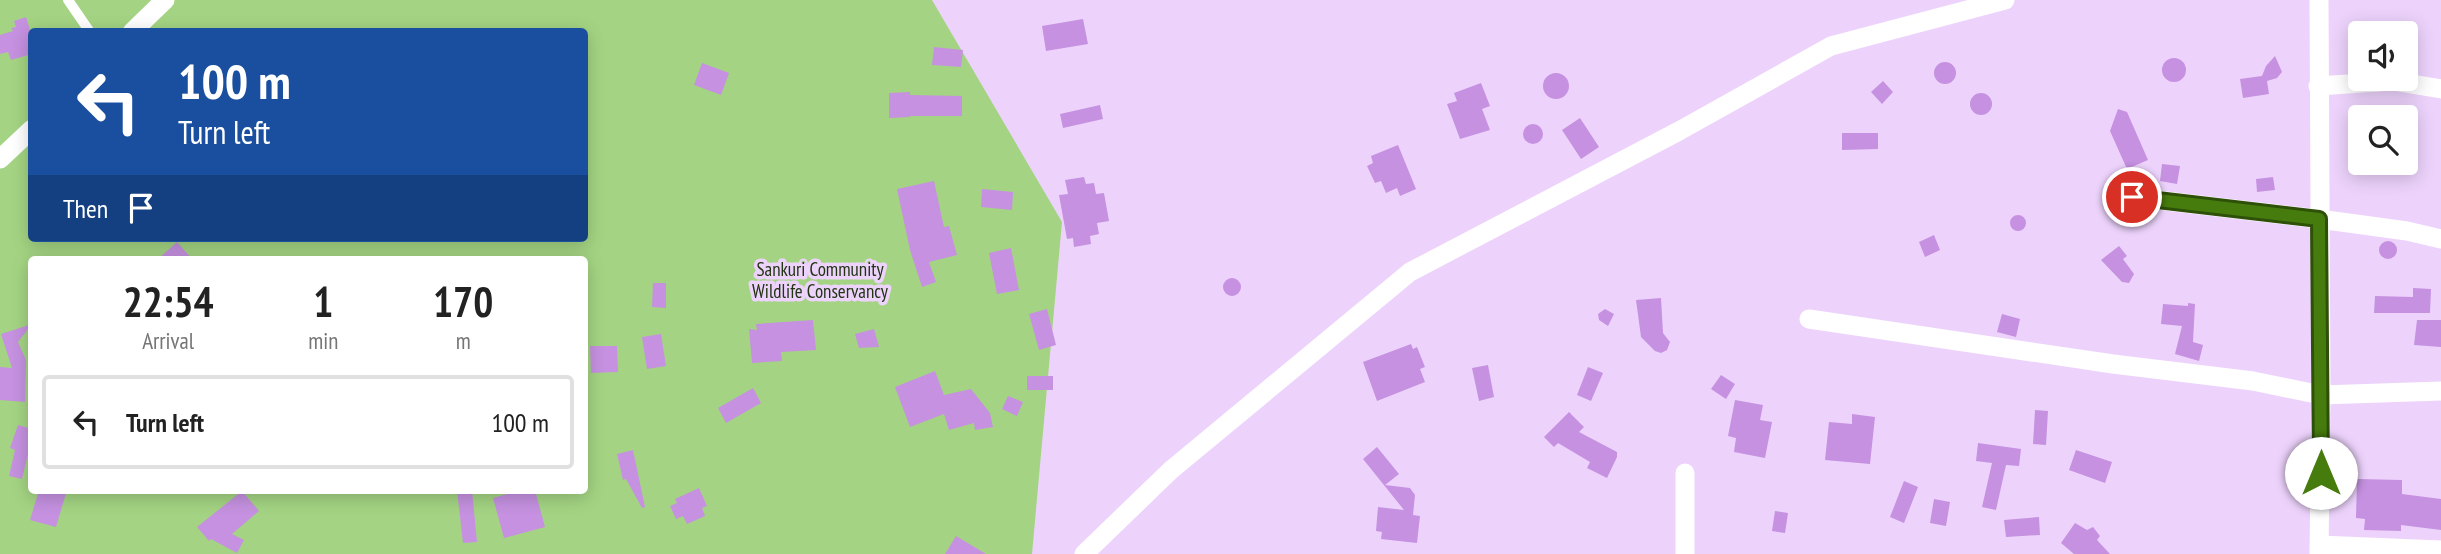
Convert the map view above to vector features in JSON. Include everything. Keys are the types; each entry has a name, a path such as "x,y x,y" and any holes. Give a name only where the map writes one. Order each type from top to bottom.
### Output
{"street":[{"path":"136,28 164,0"},
{"path":"1084,554 1171,470 1410,272 1679,131 1831,46 2006,0"},
{"path":"2319,0 2319,550 2441,550"},
{"path":"2318,86 2393,81 2441,89"},
{"path":"0,159 28,133"},
{"path":"2132,197 2319,219 2407,231 2441,239"},
{"path":"1809,319 2113,364 2253,381 2321,395 2441,391"},
{"path":"1685,473 1685,554"}],"lane":[{"path":"68,0 87,28"}],"green space":[{"name":"Sankuri Community Wildlife Conservancy","path":"0,0 932,0 1062,222 1032,554 0,554"}],"building":[{"path":"26,17 29,28 28,55 11,60 8,52 0,54 0,35 13,31 11,28 16,27 14,21"},
{"path":"1083,19 1088,44 1046,51 1042,26"},
{"path":"934,47 963,50 961,67 932,65"},
{"path":"2275,56 2282,72 2277,78 2267,81 2269,94 2243,98 2240,79 2262,76"},
{"path":"2174,58 2185,65 2186,70 2179,81 2174,82 2163,75 2162,70 2169,59"},
{"path":"1945,62 1953,65 1956,73 1953,81 1945,84 1937,81 1934,73 1937,65"},
{"path":"702,63 729,73 721,95 694,85"},
{"path":"1556,73 1565,77 1569,86 1565,95 1556,99 1547,95 1543,86 1547,77"},
{"path":"1883,81 1893,92 1882,104 1871,92"},
{"path":"1481,83 1490,106 1482,109 1490,130 1460,139 1447,104 1457,101 1454,93"},
{"path":"910,92 910,95 962,96 962,116 889,118 889,93"},
{"path":"1981,93 1989,96 1992,104 1989,112 1981,115 1973,112 1970,104 1973,96"},
{"path":"1100,105 1103,119 1063,128 1060,114"},
{"path":"2118,109 2127,112 2148,160 2127,169 2110,131"},
{"path":"1580,118 1599,147 1581,159 1562,130"},
{"path":"1533,124 1540,127 1543,134 1540,141 1533,144 1526,141 1523,134 1526,127"},
{"path":"1842,133 1878,133 1878,149 1842,150"},
{"path":"1398,145 1416,189 1400,196 1397,188 1386,193 1381,181 1375,183 1367,166 1373,163 1371,156"},
{"path":"2162,164 2180,166 2177,184 2160,181"},
{"path":"1084,177 1086,184 1094,183 1096,194 1104,193 1109,221 1097,223 1099,234 1090,236 1091,244 1074,247 1073,238 1067,239 1059,195 1068,194 1065,180"},
{"path":"2273,177 2275,190 2257,192 2256,179"},
{"path":"934,181 944,227 949,226 957,255 929,262 936,282 922,287 910,250 897,189"},
{"path":"982,189 1013,192 1012,210 981,207"},
{"path":"2018,215 2026,223 2018,231 2010,223"},
{"path":"1934,235 1940,250 1925,257 1919,242"},
{"path":"2388,241 2394,244 2397,250 2394,256 2388,259 2382,256 2379,250 2382,244"},
{"path":"177,242 189,256 161,256"},
{"path":"2119,246 2127,256 2123,259 2134,274 2129,283 2122,282 2101,260"},
{"path":"1011,248 1019,290 997,294 989,253"},
{"path":"1232,278 1240,283 1241,287 1236,295 1232,296 1224,291 1223,287 1228,279"},
{"path":"653,283 666,283 666,308 652,307"},
{"path":"2413,288 2431,289 2430,313 2374,313 2375,296 2413,297"},
{"path":"1661,298 1663,333 1670,342 1667,350 1661,353 1655,351 1641,337 1636,300"},
{"path":"2188,303 2195,304 2193,342 2203,345 2199,361 2175,354 2182,326 2161,324 2163,304 2188,306"},
{"path":"1047,309 1056,345 1039,350 1029,314"},
{"path":"1605,309 1614,314 1608,326 1599,320 1598,314"},
{"path":"2002,314 2020,319 2016,337 1997,332"},
{"path":"813,320 816,350 781,352 782,361 752,363 749,329 757,330 756,324"},
{"path":"2417,320 2441,320 2441,347 2414,345"},
{"path":"28,325 18,342 26,360 25,402 0,400 0,367 12,368 1,334"},
{"path":"874,329 879,347 859,348 855,334"},
{"path":"661,334 666,366 647,369 642,337"},
{"path":"1411,344 1413,349 1417,347 1425,367 1420,369 1425,382 1377,401 1363,362"},
{"path":"590,346 617,346 618,372 591,373"},
{"path":"1488,365 1494,397 1479,401 1472,368"},
{"path":"1588,367 1603,373 1591,401 1577,395"},
{"path":"935,371 944,395 971,389 990,413 993,427 975,430 974,423 949,430 944,414 910,427 895,387"},
{"path":"1721,375 1735,384 1726,399 1711,389"},
{"path":"1027,376 1053,376 1053,390 1027,390"},
{"path":"753,388 761,403 726,423 718,408"},
{"path":"1008,396 1023,402 1017,416 1002,409"},
{"path":"1735,400 1763,405 1760,420 1772,422 1765,458 1734,452 1736,438 1728,436"},
{"path":"2035,410 2048,411 2046,445 2033,444"},
{"path":"1569,412 1584,427 1579,432 1617,452 1607,478 1587,468 1590,462 1558,443 1554,447 1544,437"},
{"path":"1852,414 1875,417 1870,464 1825,460 1829,422 1852,424"},
{"path":"18,425 28,428 28,454 22,479 9,476 15,450 10,448"},
{"path":"1978,443 2021,449 2019,466 2006,465 1996,510 1982,507 1992,463 1976,461"},
{"path":"1377,447 1399,474 1385,485 1410,488 1415,495 1413,515 1420,516 1417,543 1381,539 1382,532 1376,531 1378,507 1404,510 1363,459"},
{"path":"633,450 645,507 642,508 626,479 623,480 617,454"},
{"path":"2076,450 2112,462 2105,483 2069,470"},
{"path":"2357,479 2402,480 2402,494 2441,499 2441,530 2401,525 2401,531 2364,530 2365,519 2356,518"},
{"path":"1904,481 1918,487 1904,523 1890,517"},
{"path":"699,488 707,506 702,508 705,516 687,524 683,516 676,519 670,506 677,503 675,499"},
{"path":"38,494 66,494 56,527 30,520"},
{"path":"238,494 245,494 259,511 232,534 244,540 237,553 211,539 209,541 197,527"},
{"path":"457,494 472,494 477,542 463,543"},
{"path":"508,494 536,494 545,527 504,538 493,498"},
{"path":"1934,499 1950,502 1946,526 1930,523"},
{"path":"1775,511 1788,513 1785,533 1772,531"},
{"path":"2039,517 2040,535 2006,537 2004,520"},
{"path":"2075,523 2087,530 2093,527 2100,536 2097,540 2110,554 2074,554 2061,543"},
{"path":"956,536 986,554 945,554"}],"route":[{"path":"2132,197 2319,219 2321,473"}]}
